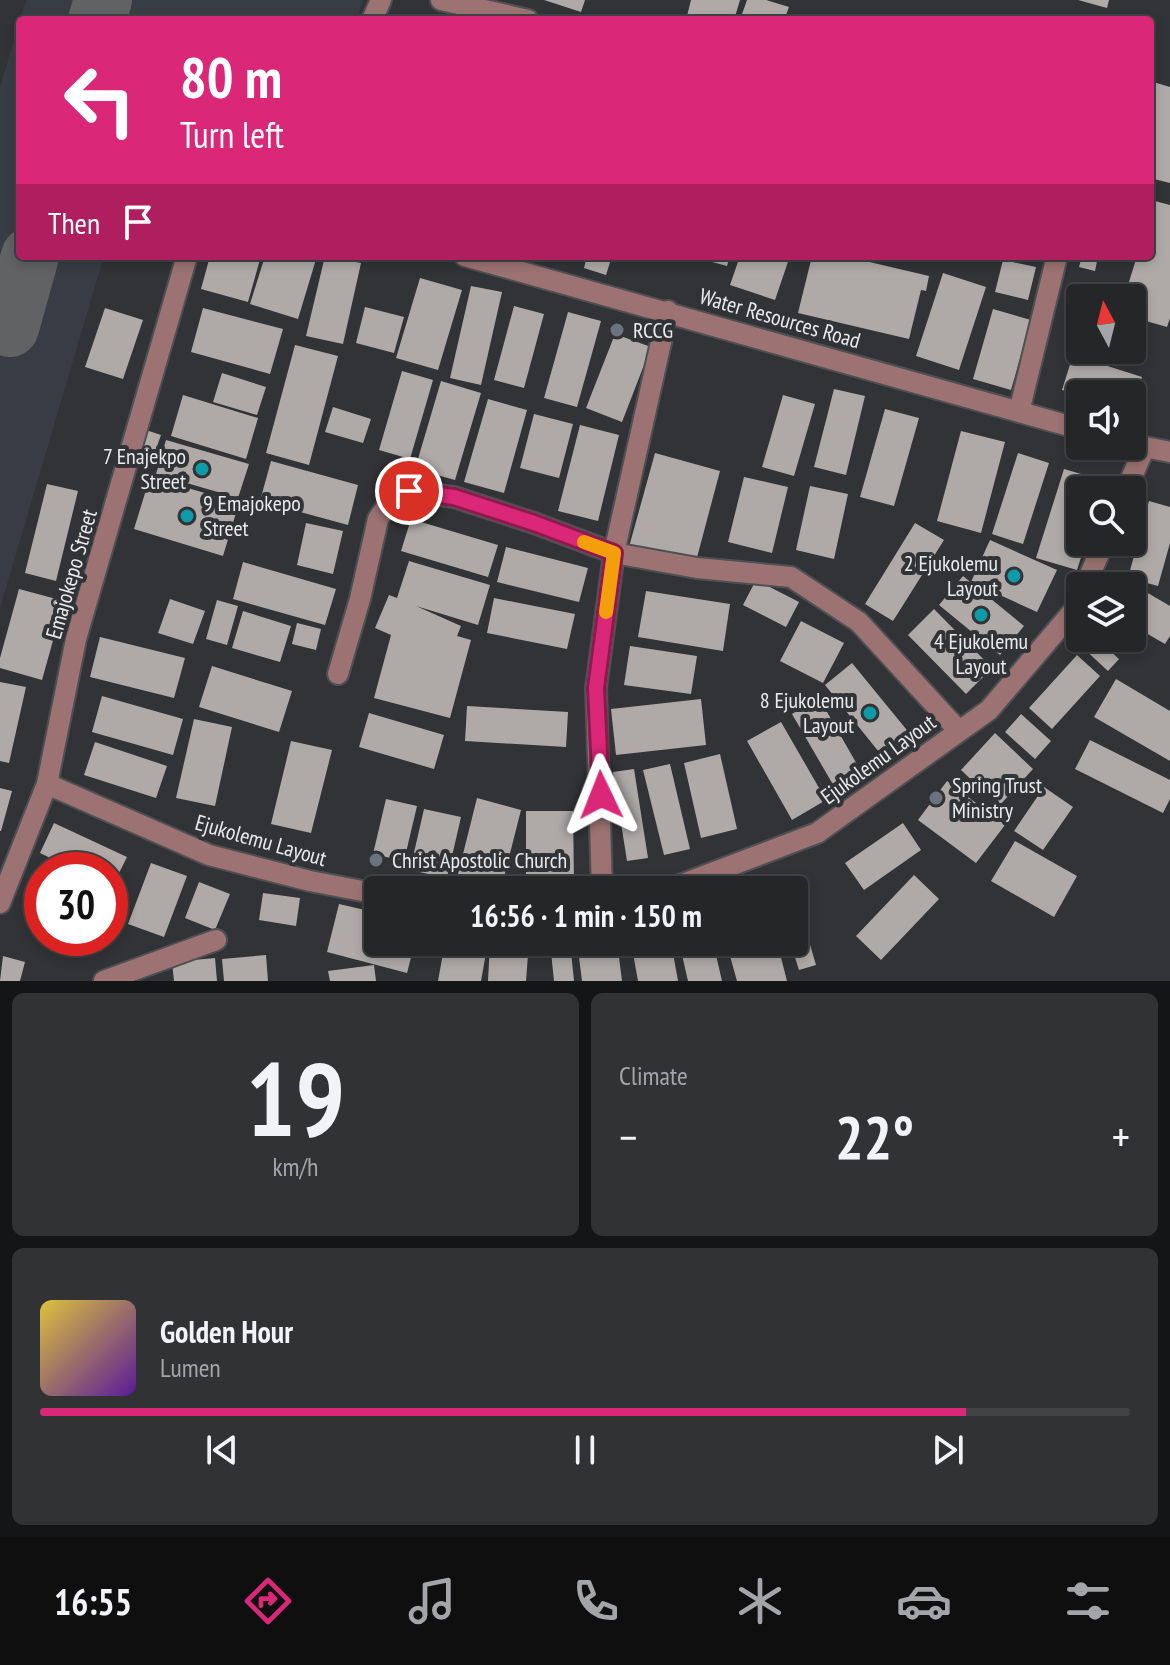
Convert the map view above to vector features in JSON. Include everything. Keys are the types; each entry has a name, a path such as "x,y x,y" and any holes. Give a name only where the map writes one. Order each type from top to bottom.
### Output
{"street":[{"path":"441,0 504,5 522,16"},
{"name":"Emajokepo Street","path":"0,903 47,784 76,639 186,260"},
{"name":"Water Resources Road","path":"480,260 1066,425"},
{"path":"1019,412 1056,260"},
{"path":"602,876 596,688 614,553 668,311"},
{"path":"1146,448 1170,452"},
{"path":"338,674 360,599 378,519 391,500 409,491 454,497 614,553 697,568 791,577 859,622 959,731"},
{"name":"Ejukolemu Layout","path":"704,876 817,833 989,710 1066,620"},
{"name":"Ejukolemu Layout","path":"47,784 209,855 364,891"},
{"path":"104,981 216,940"}],"shaded area":[{"path":"26,0 363,0 358,16 21,16"},
{"path":"16,33 16,260 103,260 0,608 0,87"}],"building":[{"path":"544,0 585,0 581,12"},
{"path":"691,0 740,0 735,16 687,16"},
{"path":"747,0 766,0 789,7 786,16 741,16"},
{"path":"1078,0 1109,0 1107,8"},
{"path":"1154,82 1170,87 1170,183 1154,179"},
{"path":"1155,201 1170,205 1170,318 1167,327 1146,321 1146,284 1128,284 1136,260 1154,260"},
{"path":"209,260 260,260 248,302 201,289"},
{"path":"264,260 316,260 298,319 250,304"},
{"path":"324,260 361,263 343,344 306,336"},
{"path":"586,260 611,260 606,275 584,268"},
{"path":"705,260 729,260 727,266"},
{"path":"739,260 789,260 775,300 730,285"},
{"path":"811,260 861,260 929,276 926,291 921,290 909,339 798,313"},
{"path":"1003,260 1036,267 1028,300 995,292"},
{"path":"1081,260 1097,260 1095,271 1079,267"},
{"path":"943,273 986,287 959,370 916,356"},
{"path":"420,278 462,290 438,370 396,358"},
{"path":"471,286 502,292 481,385 450,378"},
{"path":"514,306 544,314 524,388 494,380"},
{"path":"365,307 404,317 394,353 356,343"},
{"path":"105,308 143,320 123,379 85,367"},
{"path":"203,308 283,329 270,374 191,352"},
{"path":"993,309 1031,320 1011,390 973,379"},
{"path":"568,312 601,321 577,407 544,398"},
{"path":"615,334 651,347 622,422 586,408"},
{"path":"295,345 338,356 309,465 266,453"},
{"path":"1070,364 1101,364 1142,377 1141,380 1066,380 1066,391 1062,390"},
{"path":"402,371 433,380 410,459 379,450"},
{"path":"222,373 266,387 257,415 213,402"},
{"path":"441,381 481,393 455,480 415,469"},
{"path":"834,389 865,396 846,475 814,467"},
{"path":"183,395 258,418 246,459 171,436"},
{"path":"783,395 815,404 794,476 762,467"},
{"path":"488,399 527,410 504,493 464,482"},
{"path":"333,407 371,419 363,443 325,432"},
{"path":"885,409 919,418 894,506 860,497"},
{"path":"534,414 573,424 559,478 520,468"},
{"path":"580,425 619,435 598,521 558,511"},
{"path":"146,430 161,435 151,463 136,458"},
{"path":"961,431 1005,442 981,533 937,521"},
{"name":"7 Enajekpo Street","path":"166,440 249,464 238,498 156,474"},
{"path":"655,453 720,471 695,565 629,547"},
{"path":"1018,453 1049,463 1023,544 992,534"},
{"path":"271,461 358,485 348,525 260,501"},
{"path":"1064,469 1088,476 1066,476 1066,556 1082,556 1077,570 1036,558"},
{"name":"9 Emajokepo Street","path":"150,477 239,503 223,556 134,529"},
{"path":"744,477 788,487 772,553 728,542"},
{"path":"47,484 78,491 56,581 25,573"},
{"path":"810,486 848,494 834,559 796,550"},
{"path":"1149,501 1170,507 1170,543 1158,586 1146,583 1146,572 1130,572 1134,556 1146,556"},
{"path":"411,519 498,545 488,577 401,551"},
{"path":"306,523 343,531 333,574 297,565"},
{"path":"915,523 944,540 893,621 865,604"},
{"name":"2 Ejukolemu Layout","path":"990,540 1057,570 1037,612 971,582"},
{"path":"506,547 588,568 579,602 497,582"},
{"path":"409,561 490,585 478,625 416,606 461,626 457,636 471,640 450,718 374,698 391,635 375,628 389,595 397,598"},
{"path":"243,562 336,589 325,625 233,599"},
{"name":"4 Ejukolemu Layout","path":"963,576 1024,626 1000,655 939,605"},
{"path":"756,580 799,602 786,627 743,605"},
{"path":"19,589 64,601 42,680 0,668"},
{"path":"646,591 730,604 723,651 638,637"},
{"path":"1146,592 1170,606 1170,636 1165,644 1146,633"},
{"path":"494,598 575,614 567,649 487,633"},
{"path":"170,599 205,611 193,644 158,633"},
{"path":"217,600 238,606 227,645 206,639"},
{"path":"934,609 992,668 966,694 908,635"},
{"path":"243,611 291,626 280,662 232,648"},
{"path":"801,621 844,643 823,683 780,661"},
{"path":"297,623 321,629 316,650 292,644"},
{"path":"100,637 185,658 174,698 90,677"},
{"path":"630,646 697,656 691,694 624,685"},
{"path":"1087,652 1111,652 1119,659 1108,671"},
{"path":"1077,655 1100,676 1052,729 1029,708"},
{"name":"8 Ejukolemu Layout","path":"852,663 915,740 887,762 825,685"},
{"path":"212,666 292,691 279,732 199,707"},
{"path":"1116,679 1170,711 1170,761 1094,717"},
{"path":"0,682 26,687 9,763 0,761"},
{"path":"102,696 183,719 173,755 92,732"},
{"path":"819,698 862,773 835,788 792,714"},
{"path":"701,699 706,745 616,755 611,709"},
{"path":"467,706 568,712 566,747 465,741"},
{"path":"369,713 444,735 434,769 359,747"},
{"path":"1021,714 1051,741 1035,759 1005,732"},
{"path":"194,719 232,727 215,806 176,798"},
{"path":"781,722 826,800 792,820 747,741"},
{"path":"995,733 1033,769 999,806 961,770"},
{"path":"1090,740 1170,780 1170,799 1163,813 1075,769"},
{"path":"291,741 332,750 311,833 271,824"},
{"path":"95,742 167,766 156,798 84,775"},
{"path":"720,754 737,829 701,838 684,763"},
{"path":"670,764 690,849 664,855 643,770"},
{"path":"634,769 648,858 627,861 613,772"},
{"path":"947,781 1005,825 976,863 918,820"},
{"path":"1044,787 1073,807 1043,850 1014,831"},
{"path":"0,788 12,791 1,831 0,831"},
{"path":"477,798 521,810 504,876 458,874"},
{"path":"386,799 417,806 404,861 373,854"},
{"path":"424,809 461,817 447,876 410,870"},
{"path":"526,811 573,811 574,876 526,876"},
{"path":"54,823 116,852 40,852"},
{"path":"903,823 921,850 864,890 845,863"},
{"path":"1015,841 1077,876 1054,917 991,881"},
{"path":"151,863 187,876 164,937 128,924"},
{"path":"914,875 939,899 881,960 856,936"},
{"path":"199,882 230,894 215,930 185,918"},
{"path":"263,893 300,898 296,926 259,920"},
{"path":"339,904 364,910 364,956 411,956 407,973 327,952"},
{"path":"808,938 816,965 799,970 794,956 808,956"},
{"path":"266,955 268,981 224,981 222,959"},
{"path":"3,956 25,962 20,981 0,981"},
{"path":"442,956 485,956 481,981 438,981"},
{"path":"489,956 528,956 526,981 488,981"},
{"path":"551,956 571,956 574,981 554,981"},
{"path":"579,956 619,956 622,981 582,981"},
{"path":"634,956 674,956 678,981 638,981"},
{"path":"682,956 716,956 722,981 688,981"},
{"path":"730,956 781,956 787,981 737,981"},
{"path":"215,958 217,981 174,981 172,962"},
{"path":"374,965 376,981 330,981 328,971"}],"taxiway":[{"path":"98,16 103,0"},
{"path":"10,328 29,260"}],"slow traffic":[{"path":"584,542 614,553 606,612"}],"place":[{"name":"RCCG","path":"617,330"},
{"name":"7 Enajekpo Street","path":"202,469"},
{"name":"9 Emajokepo Street","path":"187,516"},
{"name":"2 Ejukolemu Layout","path":"1014,576"},
{"name":"4 Ejukolemu Layout","path":"981,615"},
{"name":"8 Ejukolemu Layout","path":"870,713"},
{"name":"Spring Trust Ministry","path":"936,798"},
{"name":"Christ Apostolic Church","path":"376,860"}],"route":[{"path":"409,491 454,497 614,553 596,688 601,795"}]}
